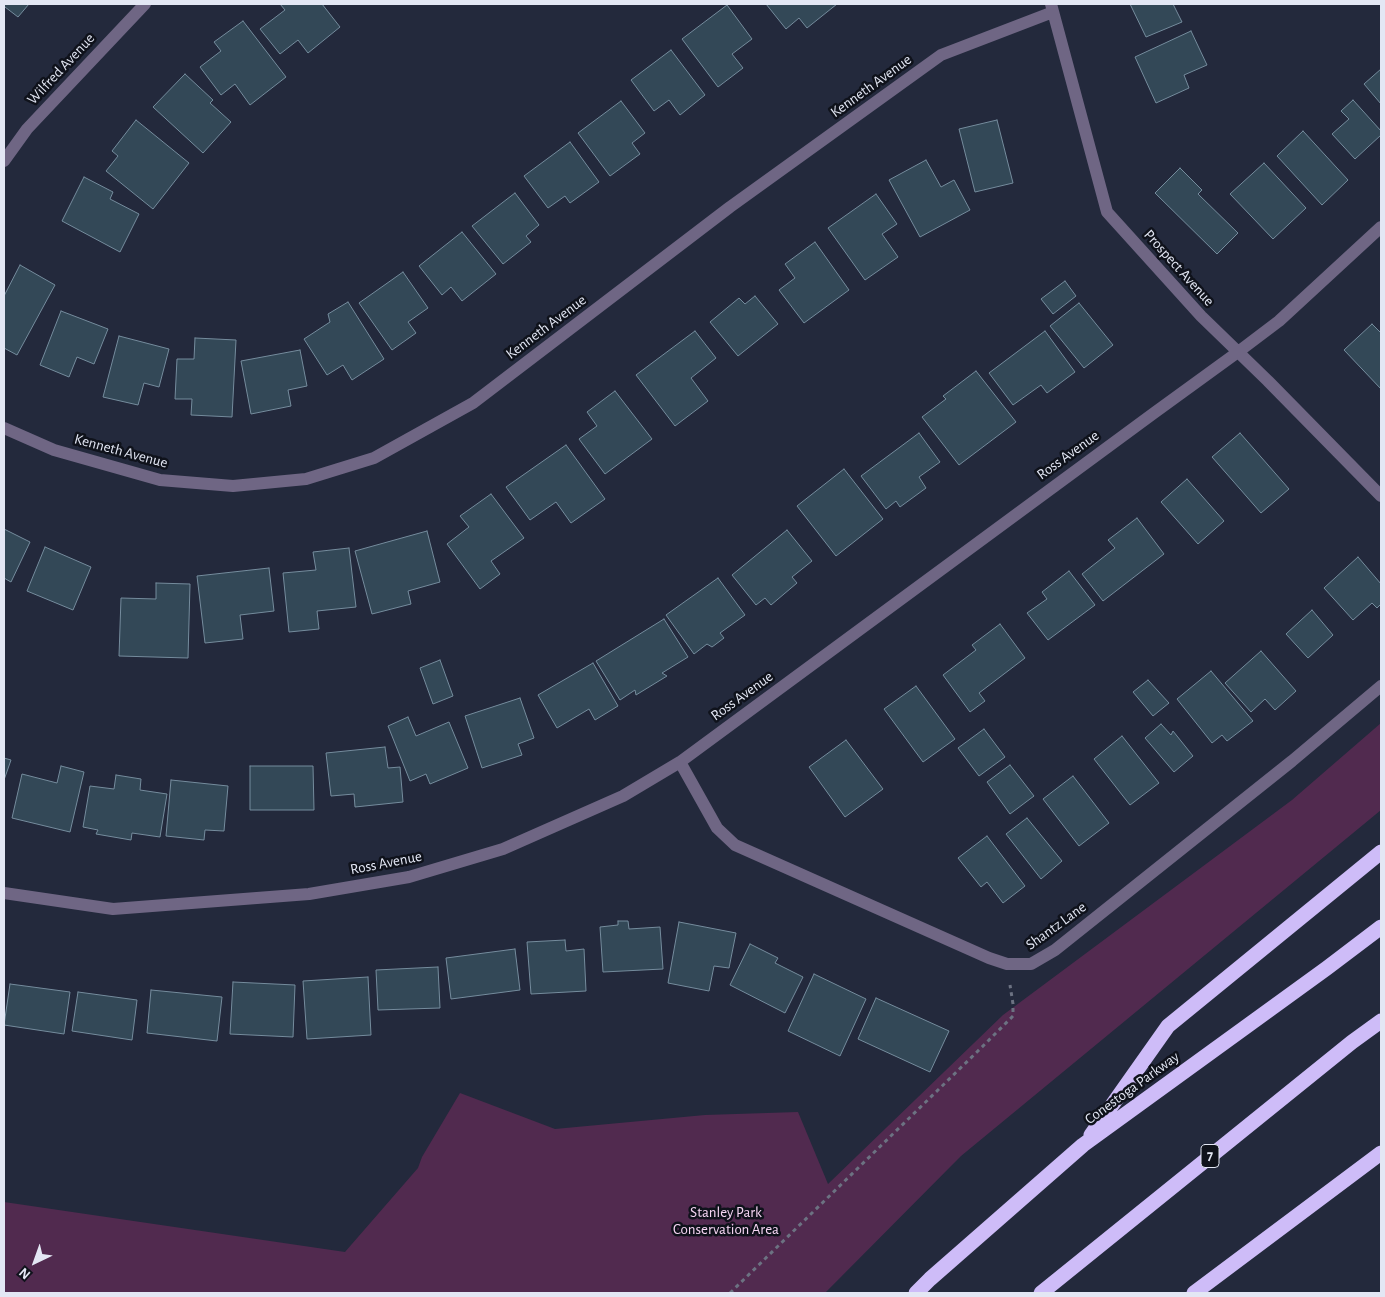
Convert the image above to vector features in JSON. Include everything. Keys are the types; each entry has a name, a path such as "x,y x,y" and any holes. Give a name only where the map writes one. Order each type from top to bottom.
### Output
{"highway":[{"path":"1083,1145 1168,1026 1381,852"},
{"name":"Conestoga Parkway","path":"916,1293 1083,1145 1381,927"},
{"name":"7","path":"1041,1293 1352,1042 1381,1021"},
{"path":"1194,1293 1381,1153"}],"street":[{"name":"Wilfred Avenue","path":"4,161 27,129 145,4"},
{"name":"Prospect Avenue","path":"1052,8 1107,212 1201,316 1381,496"},
{"name":"Kenneth Avenue","path":"4,428 54,450 160,480 234,486 306,480 374,458 473,403 730,207 941,55 1052,8"},
{"name":"Ross Avenue","path":"4,893 114,909 309,894 409,877 503,849 623,796 680,762 1238,352 1279,321 1381,227"},
{"name":"Shantz Lane","path":"680,762 717,828 735,845 989,958 1008,964 1031,964 1055,950 1292,761 1381,686"}],"path":[{"path":"730,1293 1013,1016 1008,964"}],"green space":[{"name":"Stanley Park Conservation Area","path":"1381,723 1381,810 961,1156 825,1293 4,1293 4,1202 345,1252 418,1168 422,1157 460,1093 555,1129 705,1115 798,1112 828,1184 1003,1015 1292,800"}],"building":[{"path":"4,4 29,4 18,17 4,8"},
{"path":"280,4 322,4 340,27 308,53 298,40 280,54 260,29 285,10"},
{"path":"766,4 837,4 807,28 799,18 786,29"},
{"path":"1130,4 1173,4 1182,22 1146,37"},
{"path":"727,5 752,39 732,54 743,68 718,87 682,39"},
{"path":"243,21 286,77 250,105 235,84 221,95 200,67 221,51 214,42"},
{"path":"1191,31 1207,65 1184,75 1189,88 1156,103 1135,57"},
{"path":"671,50 705,95 680,115 669,100 654,111 631,80"},
{"path":"1381,69 1381,104 1364,84"},
{"path":"185,74 213,100 210,103 231,122 203,153 153,107"},
{"path":"1353,100 1381,131 1381,135 1355,159 1332,134 1349,119 1341,111"},
{"path":"621,101 645,133 632,143 640,154 610,176 578,133"},
{"path":"136,120 189,163 153,209 106,171 118,156 112,151"},
{"path":"997,120 1013,183 975,192 959,129"},
{"path":"1303,131 1348,180 1322,205 1277,156"},
{"path":"570,142 599,182 570,203 565,196 548,208 524,176"},
{"path":"926,160 941,187 954,180 970,210 920,237 889,180"},
{"path":"1264,163 1306,208 1273,239 1230,194"},
{"path":"1180,168 1202,190 1198,194 1238,233 1217,254 1155,193"},
{"path":"84,177 113,192 110,199 139,214 120,252 62,221"},
{"path":"515,193 539,225 526,236 531,242 503,264 472,226"},
{"path":"876,194 897,224 882,234 898,257 865,280 828,228"},
{"path":"462,232 496,274 462,301 451,287 442,295 419,266"},
{"path":"815,242 849,290 804,323 779,290 795,278 785,264"},
{"path":"20,265 55,285 17,355 4,348 4,296"},
{"path":"403,272 428,308 408,322 416,333 392,350 359,303"},
{"path":"1065,281 1076,296 1053,314 1041,299"},
{"path":"755,296 778,324 738,356 710,322 739,298 745,304"},
{"path":"348,302 384,359 352,380 343,365 327,375 304,339 330,322 328,314"},
{"path":"1079,303 1113,345 1084,368 1050,326"},
{"path":"61,311 108,329 94,364 77,357 69,377 40,365"},
{"path":"1372,324 1381,333 1381,389 1344,350"},
{"path":"695,331 716,358 691,378 708,401 675,426 636,375"},
{"path":"1045,331 1075,372 1047,393 1041,385 1013,405 989,373"},
{"path":"119,336 169,349 159,387 144,383 138,405 103,397"},
{"path":"195,338 236,340 232,417 191,415 192,399 175,399 177,359 194,359"},
{"path":"300,350 307,386 288,390 291,406 251,414 241,361"},
{"path":"976,371 1016,422 959,465 922,417 946,399 943,396"},
{"path":"615,391 652,439 605,474 579,439 597,426 587,412"},
{"path":"919,433 940,462 919,477 926,488 900,507 896,501 886,509 861,476"},
{"path":"1240,433 1289,489 1261,513 1212,457"},
{"path":"566,445 605,499 571,523 556,502 530,520 506,487"},
{"path":"844,469 883,519 836,556 797,506"},
{"path":"1187,479 1224,521 1198,544 1161,502"},
{"path":"491,494 524,538 491,561 500,574 480,589 447,544 469,527 460,516"},
{"path":"1137,518 1164,554 1103,601 1082,574 1115,548 1108,540"},
{"path":"4,529 30,542 11,582 4,578"},
{"path":"787,530 812,561 792,577 797,583 771,605 765,598 756,605 732,575"},
{"path":"427,531 440,582 408,591 411,604 372,614 355,551"},
{"path":"45,547 91,567 73,610 27,591"},
{"path":"349,548 356,607 317,611 319,629 289,632 283,573 316,570 313,552"},
{"path":"1358,557 1381,584 1381,604 1377,608 1372,603 1353,620 1324,588"},
{"path":"269,568 274,611 240,615 243,639 205,643 197,576"},
{"path":"1069,571 1095,605 1048,640 1027,613 1047,599 1042,592"},
{"path":"718,578 745,615 720,633 724,638 712,647 707,644 694,654 666,615"},
{"path":"156,583 190,584 188,658 119,656 121,598 156,599"},
{"path":"1312,610 1333,635 1308,658 1286,634"},
{"path":"664,619 688,657 662,673 667,676 636,695 635,690 620,700 596,661"},
{"path":"1000,624 1025,658 979,693 985,701 970,712 943,675 976,650 972,645"},
{"path":"1261,651 1296,691 1275,710 1265,699 1251,712 1225,683"},
{"path":"440,660 453,696 433,704 420,668"},
{"path":"593,663 618,706 595,720 589,709 557,728 538,695"},
{"path":"1211,671 1253,721 1227,741 1222,735 1212,743 1177,699"},
{"path":"1148,680 1169,703 1153,716 1133,692"},
{"path":"916,686 955,739 923,762 884,709"},
{"path":"520,698 534,738 518,744 522,755 482,768 465,716"},
{"path":"408,717 416,736 449,722 468,768 430,784 426,774 410,781 388,726"},
{"path":"1161,724 1171,735 1173,731 1193,756 1174,772 1145,738"},
{"path":"984,729 1005,757 979,776 958,748"},
{"path":"1122,736 1159,783 1130,805 1094,759"},
{"path":"846,740 883,789 845,817 809,767"},
{"path":"385,747 388,768 400,767 403,802 355,807 354,794 331,796 326,753"},
{"path":"4,758 11,760 4,780"},
{"path":"1010,765 1034,796 1010,814 987,782"},
{"path":"61,766 84,772 70,832 12,818 22,774 57,783"},
{"path":"250,766 313,766 314,810 250,810"},
{"path":"116,775 141,779 140,790 167,794 160,837 132,833 131,840 96,834 98,830 83,827 90,786 114,789"},
{"path":"1073,776 1109,823 1079,846 1043,799"},
{"path":"171,780 228,786 224,831 205,830 204,840 166,836"},
{"path":"1027,818 1062,861 1041,879 1006,834"},
{"path":"987,836 1025,886 1003,903 987,882 981,887 958,858"},
{"path":"618,921 628,921 629,929 660,927 663,969 603,972 600,927 618,925"},
{"path":"679,922 736,933 729,968 714,966 709,991 668,983"},
{"path":"565,940 566,951 584,949 586,991 531,994 527,942"},
{"path":"750,944 778,958 775,963 803,977 785,1013 730,985"},
{"path":"515,949 520,990 451,999 446,958"},
{"path":"438,967 440,1008 378,1010 376,970"},
{"path":"814,974 866,999 840,1056 788,1031"},
{"path":"368,977 371,1035 307,1039 303,981"},
{"path":"233,982 295,985 293,1037 230,1034"},
{"path":"10,984 70,992 64,1034 4,1025"},
{"path":"151,990 222,997 217,1041 147,1033"},
{"path":"78,992 137,1000 132,1040 72,1031"},
{"path":"876,998 949,1031 930,1072 858,1039"}]}
